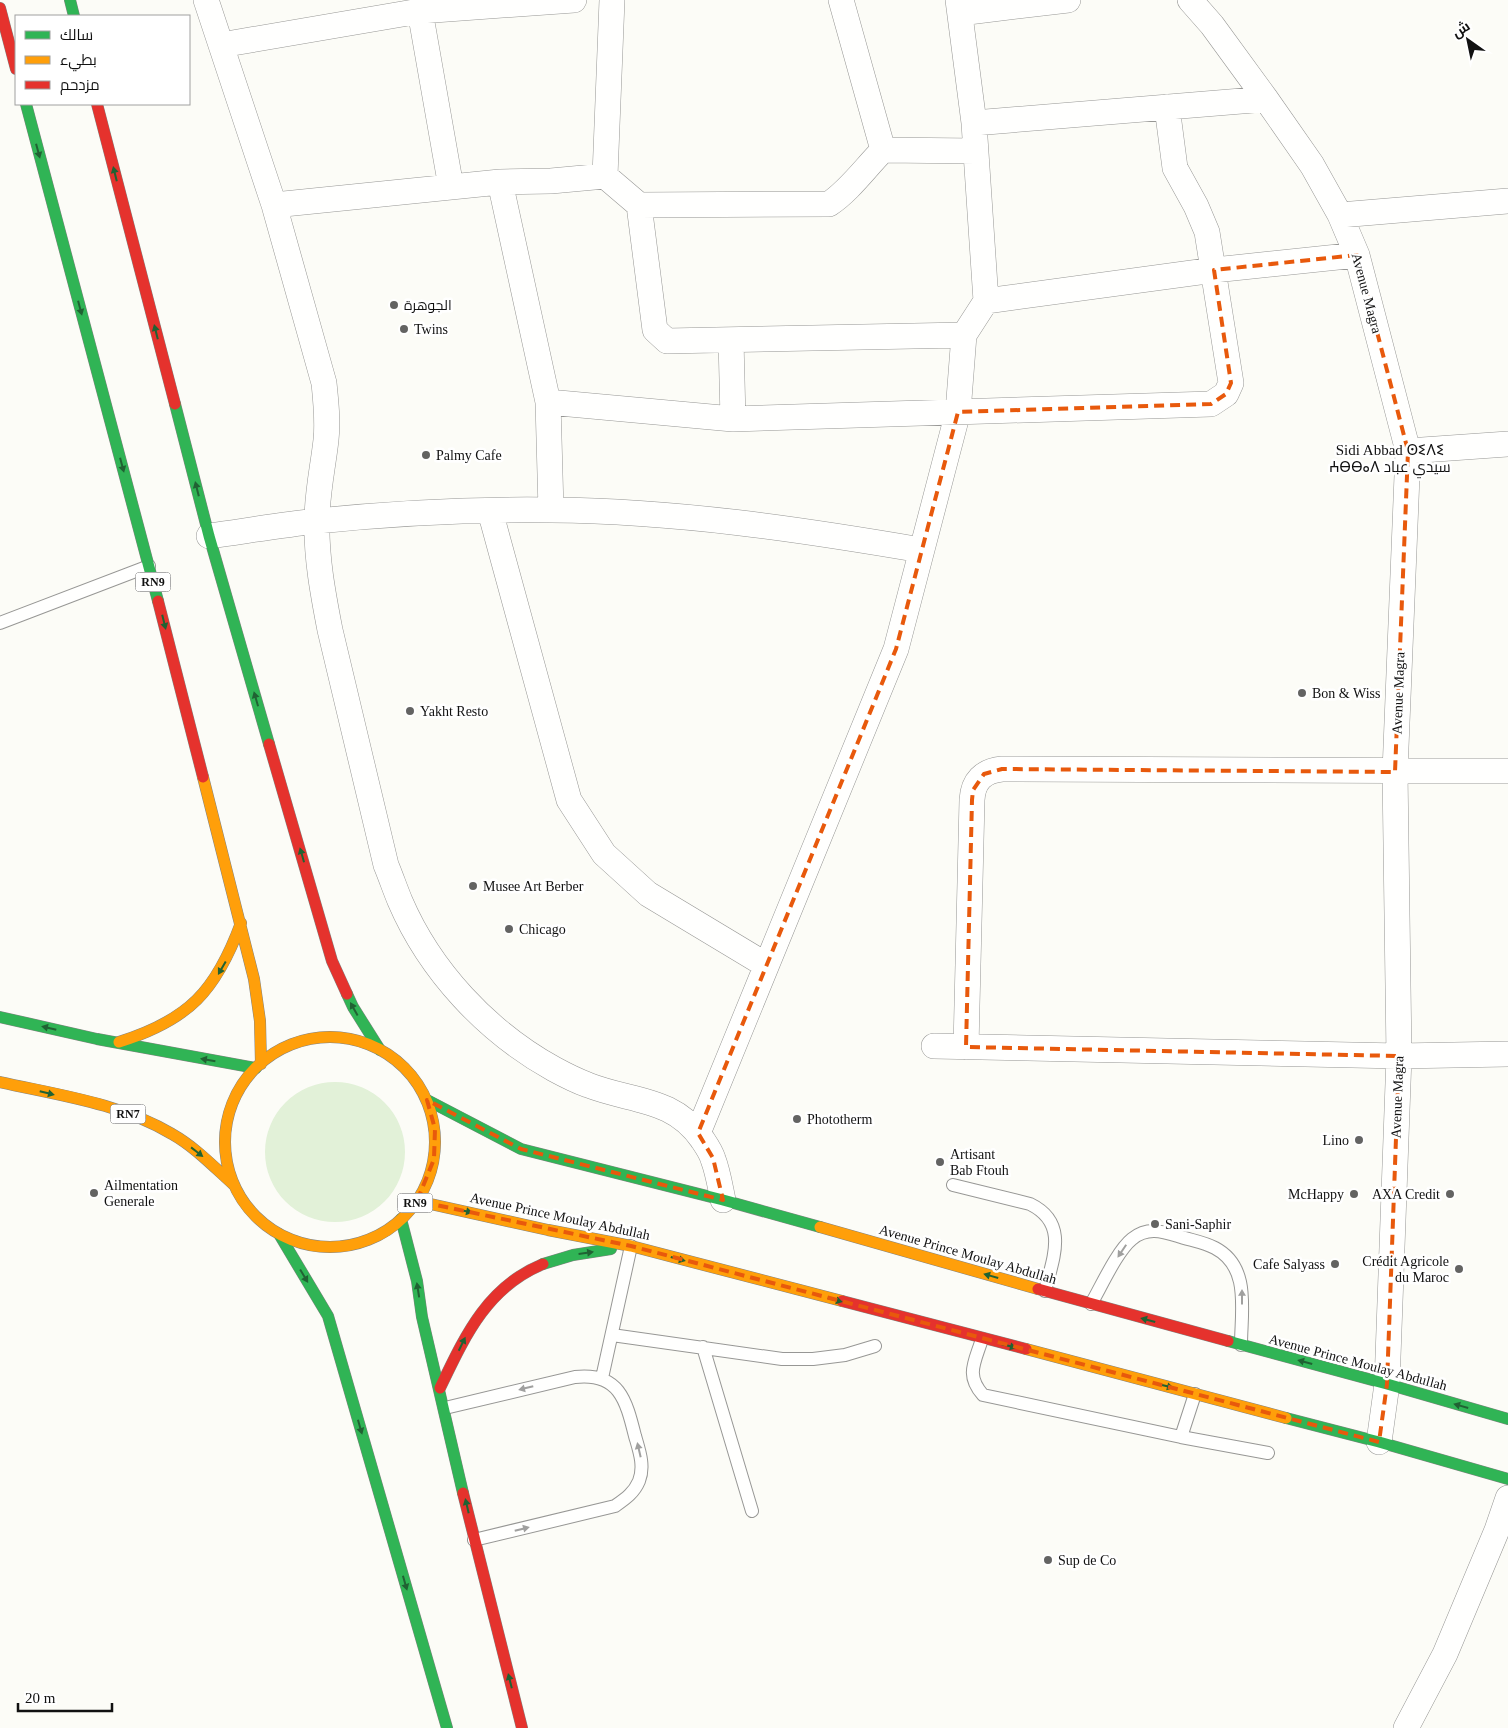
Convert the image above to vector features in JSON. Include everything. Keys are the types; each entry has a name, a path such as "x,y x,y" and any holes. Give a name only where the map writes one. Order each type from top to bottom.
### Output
{"main road":[{"path":"70,0 74,15"},
{"path":"0,8 15,65"},
{"name":"RN9","path":"26,105 149,566 241,923 254,979 260,1021 258,1066"},
{"name":"RN9","path":"97,105 209,536 332,961 353,1007 380,1050"},
{"path":"119,1042 143,1036 167,1024 188,1009 206,992 222,970 233,948 241,923"},
{"path":"0,1017 119,1042 258,1066"},
{"name":"RN9","path":"319,1038 350,1039 380,1050 395,1059 418,1084 427,1100 435,1129 434,1159 430,1174 417,1201 401,1219 380,1234 356,1244 316,1246 279,1234 254,1214 244,1201 230,1172 227,1156 227,1124 237,1094 258,1066 288,1046 319,1038"},
{"name":"RN7","path":"0,1082 113,1108 143,1119 172,1134 195,1150 236,1186"},
{"name":"Avenue Prince Moulay Abdullah","path":"427,1100 521,1148 723,1200 1508,1419"},
{"name":"Avenue Prince Moulay Abdullah","path":"417,1201 631,1246 1379,1442 1508,1479"},
{"name":"RN9","path":"401,1219 417,1281 422,1317 445,1408 474,1540 522,1728"},
{"name":"RN9","path":"279,1234 328,1316 447,1728"},
{"path":"440,1388 478,1315 505,1286 526,1272 548,1261 572,1255 631,1246"}],"street":[{"path":"206,0 274,205 324,383 327,412 326,440 321,468 317,521 318,560 323,595 386,865 400,901 417,936 463,998 491,1025 521,1049 554,1070 589,1086 653,1102 671,1110 688,1123 698,1133 713,1158 723,1200"},
{"path":"221,45 420,11 574,0"},
{"path":"605,176 612,0"},
{"path":"842,0 884,150"},
{"path":"698,1133 896,649 958,412 964,335 986,302 974,124 959,7 1068,0"},
{"name":"Avenue Magra","path":"1190,0 1212,25 1266,98 1312,165 1340,215 1357,255 1408,451 1395,772 1398,1056 1387,1384 1379,1442"},
{"path":"420,11 451,187"},
{"path":"974,124 1266,98"},
{"path":"548,402 733,419 1212,404 1226,394 1230,384 1214,270 1207,232 1196,206 1175,168 1167,107"},
{"path":"638,205 829,204 841,196 884,150 975,151"},
{"path":"274,205 500,182 551,181 605,176 638,205 655,330 667,341 964,335"},
{"path":"500,182 548,402 551,510"},
{"path":"1340,215 1508,201"},
{"path":"986,302 1214,270 1357,255"},
{"path":"732,340 733,419"},
{"path":"1408,451 1508,444"},
{"path":"209,536 317,521 403,514 551,510 709,519 787,528 922,550"},
{"path":"490,511 569,800 604,854 648,894 766,965"},
{"path":"966,1047 972,800 977,780 984,774 1002,769 1508,771"},
{"path":"934,1046 1398,1056 1508,1054"},
{"path":"1406,1728 1445,1654 1503,1532 1508,1498"}],"lane":[{"path":"0,622 149,566"},
{"path":"953,1185 1030,1204 1046,1214 1051,1222 1056,1241 1045,1291"},
{"path":"1091,1304 1129,1241 1139,1234 1150,1230 1162,1231 1213,1246 1231,1260 1241,1280 1241,1345"},
{"path":"602,1378 631,1246"},
{"path":"612,1335 782,1359 813,1359 844,1355 875,1346"},
{"path":"982,1339 972,1375 975,1387 983,1395 1181,1437 1268,1453"},
{"path":"703,1347 752,1511"},
{"path":"445,1408 575,1376 589,1375 602,1378 614,1386 623,1396 629,1409 641,1457 642,1469 639,1480 625,1500 615,1506 474,1540"},
{"path":"1181,1437 1195,1394"}],"highlighted area":[{"path":"1357,255 1408,451 1395,772 1002,769 984,774 973,790 972,800 966,1047 1399,1056 1387,1384 1379,1442 631,1246 417,1201 434,1159 435,1129 427,1100 521,1149 723,1200 713,1158 698,1133 896,649 958,412 1211,404 1226,394 1231,383 1214,270"}],"green space":[{"path":"335,1082 362,1088 374,1094 384,1103 393,1113 399,1125 405,1152 399,1179 393,1191 384,1201 374,1210 362,1216 335,1222 308,1216 296,1210 286,1201 277,1191 271,1179 265,1152 271,1125 277,1113 286,1103 296,1094 308,1088"}],"traffic: fast":[{"path":"70,0 74,15"},
{"path":"26,105 158,601"},
{"path":"175,404 209,536 269,744"},
{"path":"347,994 380,1050"},
{"path":"0,1017 97,1039 256,1068"},
{"path":"427,1100 521,1149 723,1200 820,1227"},
{"path":"401,1219 417,1281 422,1317 463,1493"},
{"path":"279,1234 328,1316 447,1728"},
{"path":"543,1264 573,1255 611,1249"},
{"path":"1228,1341 1508,1419"},
{"path":"1286,1418 1508,1479"}],"traffic: slow":[{"path":"203,777 254,979 260,1021 261,1064"},
{"path":"119,1042 164,1024 182,1013 197,1000 210,985 221,967 241,923"},
{"path":"330,1037 350,1039 370,1045 388,1055 404,1068 417,1084 427,1102 433,1122 435,1142 433,1162 427,1182 417,1200 404,1216 388,1229 370,1239 350,1245 330,1247 310,1245 290,1239 272,1229 256,1216 243,1200 233,1182 227,1162 225,1142 227,1122 233,1102 243,1084 256,1068 272,1055 290,1045 310,1039 330,1037"},
{"path":"0,1082 88,1101 152,1123 189,1145 234,1185"},
{"path":"417,1201 631,1246 842,1301"},
{"path":"820,1227 1038,1289"},
{"path":"1026,1349 1286,1418"}],"traffic: jam":[{"path":"0,8 15,65"},
{"path":"97,105 175,404"},
{"path":"158,601 203,777"},
{"path":"269,744 332,961 347,994"},
{"path":"440,1388 469,1332 492,1300 507,1286 543,1264"},
{"path":"1038,1289 1228,1341"},
{"path":"842,1301 1026,1349"},
{"path":"463,1493 522,1728"}],"place":[{"name":"الجوهرة","path":"394,305"},
{"name":"Twins","path":"404,329"},
{"name":"Palmy Cafe","path":"426,455"},
{"name":"Bon & Wiss","path":"1302,693"},
{"name":"Yakht Resto","path":"410,711"},
{"name":"Musee Art Berber","path":"473,886"},
{"name":"Chicago","path":"509,929"},
{"name":"Phototherm","path":"797,1119"},
{"name":"Lino","path":"1359,1140"},
{"name":"Artisant Bab Ftouh","path":"940,1162"},
{"name":"Ailmentation Generale","path":"94,1193"},
{"name":"McHappy","path":"1354,1194"},
{"name":"AXA Credit","path":"1450,1194"},
{"name":"Sani-Saphir","path":"1155,1224"},
{"name":"Cafe Salyass","path":"1335,1264"},
{"name":"Crédit Agricole du Maroc","path":"1459,1269"},
{"name":"Sup de Co","path":"1048,1560"}],"district":[{"name":"Sidi Abbad ⵙⵉⴷⵉ ⵄⴱⴱⴰⴷ سيدي عباد","path":"1390,458"}]}
